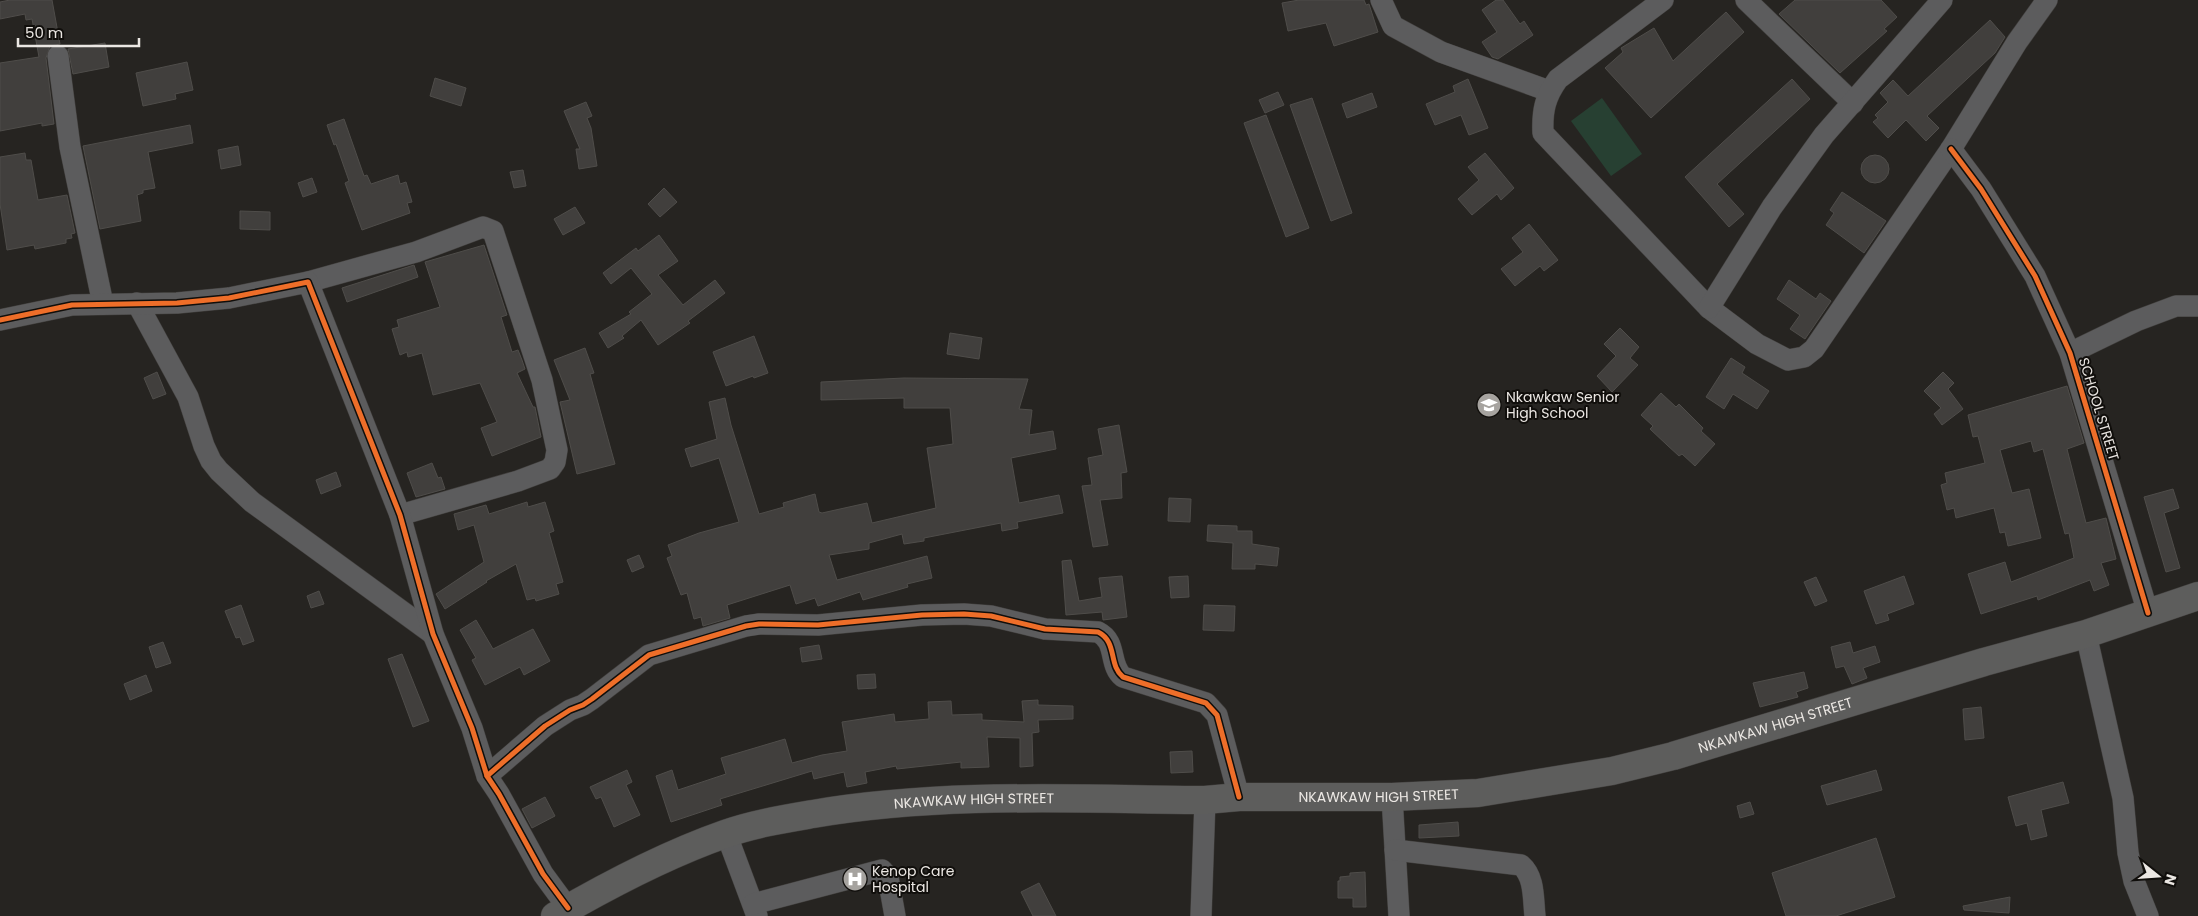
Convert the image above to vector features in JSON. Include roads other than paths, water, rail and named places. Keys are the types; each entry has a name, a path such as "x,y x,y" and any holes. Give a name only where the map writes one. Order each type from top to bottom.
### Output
{"main road":[{"name":"NKAWKAW HIGH STREET","path":"562,912 614,882 667,856 726,833 778,820 842,809 962,799 1205,800 1239,797 1392,797 1497,790 1612,770 1673,756 1984,662 2086,634 2198,596"}],"street":[{"path":"1381,0 1393,26 1441,52 1549,92"},
{"path":"1663,0 1558,79 1549,92 1542,111 1543,133 1709,308 1757,344 1788,360 1804,357 1814,349 1951,149 2012,50 2047,0"},
{"path":"1746,0 1853,103"},
{"path":"1709,308 1772,206 1824,135 1942,0"},
{"path":"58,56 70,147 103,304"},
{"name":"SCHOOL STREET","path":"1951,149 1991,204 2035,276 2070,353 2148,613"},
{"path":"0,320 72,305 178,303 229,298 308,282 416,252 483,227 494,231 542,380 557,450 555,462 550,469 518,481 400,515"},
{"path":"308,282 400,515 433,634 472,728 487,776 499,794 562,912"},
{"path":"137,303 188,397 204,446 211,461 219,471 252,502 433,634"},
{"path":"2070,353 2136,321 2176,306 2198,306"},
{"path":"487,776 545,726 570,710 582,706 627,673 639,661 667,649 759,624 818,626 964,614 991,616 1045,629 1098,632 1104,635 1111,644 1118,673 1122,677 1206,703 1214,709 1218,715 1239,797"},
{"path":"2086,634 2122,790 2128,853 2134,881 2148,916"},
{"path":"1392,797 1399,916"},
{"path":"1201,916 1205,800"},
{"path":"726,833 755,910 882,870 888,877 895,916"},
{"path":"1395,850 1522,865 1527,870 1530,878 1535,916"}],"place":[{"name":"Nkawkaw Senior High School","path":"1489,405"},
{"name":"Kenop Care Hospital","path":"855,879"}]}
